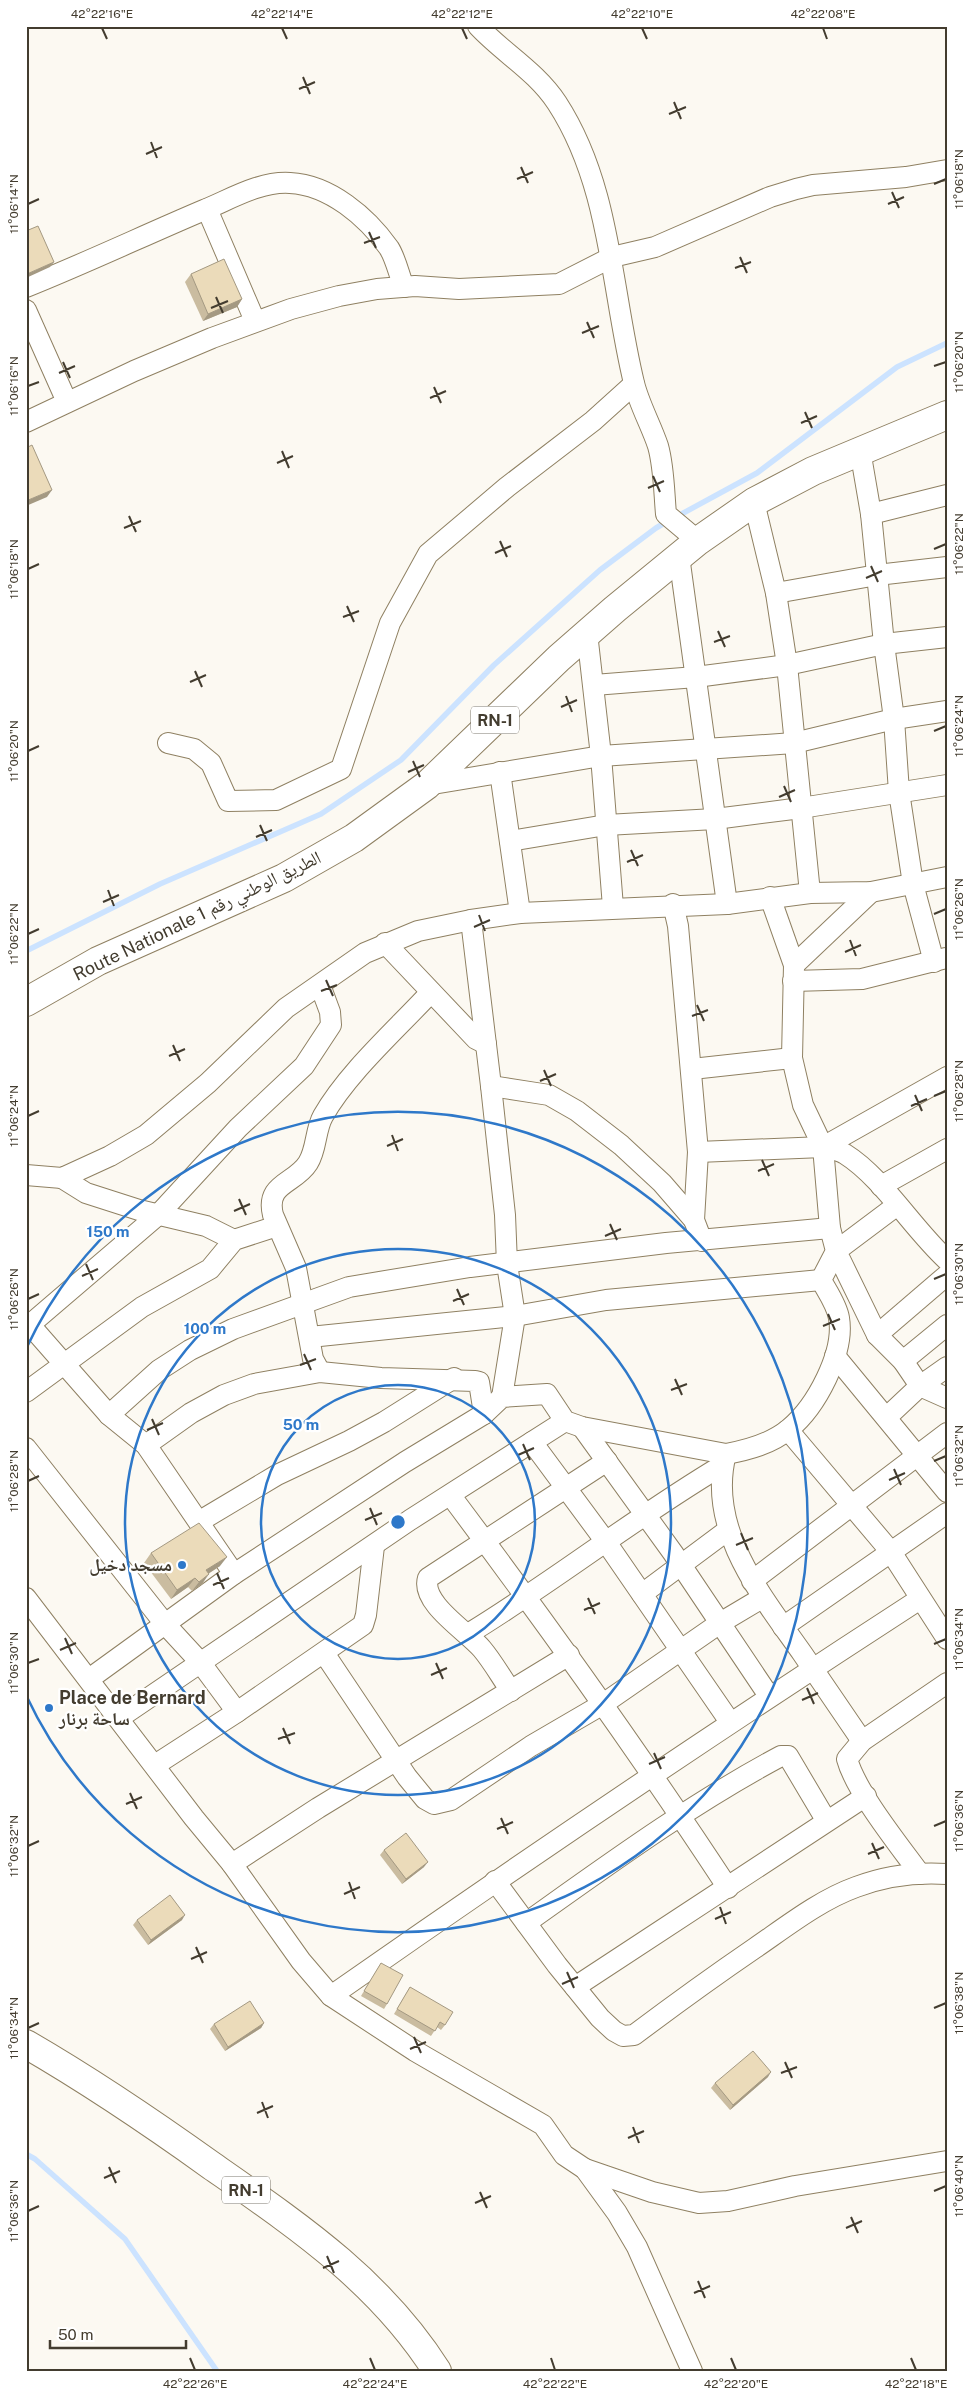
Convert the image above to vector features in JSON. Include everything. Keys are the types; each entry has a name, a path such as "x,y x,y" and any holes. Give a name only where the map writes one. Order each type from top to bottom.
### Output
{"highway":[{"name":"Route Nationale الطريق الوطني رقم 1","path":"26,1002 98,961 243,898 318,860 386,816 427,785 587,633 688,548 754,502 813,471 947,415"},
{"name":"RN-1","path":"26,2044 92,2084 314,2238 360,2277 395,2313 436,2371"}],"street":[{"path":"478,26 530,71 556,102 573,134 590,176 612,257 634,384 658,448 666,514 688,548 696,676 727,904"},
{"path":"26,422 67,402 255,321 339,296 404,287 459,289 559,284 612,257 655,247 770,198 796,189 813,185 906,177 947,170"},
{"path":"26,287 207,209 271,184 289,182 304,185 343,202 368,223 390,250 404,287"},
{"path":"207,209 255,321"},
{"path":"26,310 67,402"},
{"path":"168,743 194,749 211,763 228,801 276,800 341,769 390,623 428,554 507,487 593,421 634,384"},
{"path":"793,973 862,979 940,960 913,884 899,792 894,719 884,644 871,514 860,450"},
{"path":"871,514 947,495"},
{"path":"754,502 776,593 787,665 810,894"},
{"path":"776,593 877,574 947,567"},
{"path":"587,633 601,756 613,907"},
{"path":"594,685 696,676 787,665 884,644 947,637"},
{"path":"427,785 601,756 794,743 894,719 947,711"},
{"path":"500,772 520,913"},
{"path":"510,841 606,825 715,818 801,808 947,785"},
{"path":"62,1178 110,1156 146,1135 208,1083 280,1013 364,953 418,931 471,920 520,913 552,913 673,904 727,904 810,894 870,892 947,877"},
{"path":"793,973 870,892"},
{"path":"770,898 793,973 792,1058 803,1105 823,1148 830,1228 836,1251 877,1335 903,1362 920,1386 947,1398"},
{"path":"673,904 678,926 698,1152 694,1220"},
{"path":"89,1679 234,1574 405,1462 484,1414 502,1397 515,1316 507,1264 505,1215 471,920"},
{"path":"386,943 476,1040 486,1044"},
{"path":"234,1574 200,1521 146,1445 109,1415 28,1326 158,1215 238,1128 304,1066 321,1042 330,1025 330,1012 320,985"},
{"path":"320,1372 313,1359 296,1268 276,1226 270,1206 272,1197 277,1189 303,1170 310,1161 318,1127 332,1101 376,1050 431,992"},
{"path":"692,1069 792,1058"},
{"path":"823,1148 947,1077"},
{"path":"491,1086 549,1094 576,1111 621,1145 662,1183 694,1220 702,1241"},
{"path":"698,1152 823,1148 846,1154 881,1186 896,1206 947,1260"},
{"path":"881,1186 947,1149"},
{"path":"26,1175 62,1178 86,1193 139,1210 206,1226 234,1240"},
{"path":"822,1280 836,1251 896,1206"},
{"path":"26,1392 142,1307 210,1269 234,1240 276,1226"},
{"path":"109,1415 159,1370 190,1350 233,1329 349,1287 379,1280 666,1243 830,1228"},
{"path":"877,1335 947,1275"},
{"path":"310,1337 515,1316 606,1300 822,1280"},
{"path":"468,1634 527,1598 644,1514 725,1459 750,1450 788,1430 801,1417 833,1366 838,1344 839,1317 822,1280"},
{"path":"903,1362 947,1325"},
{"path":"835,1356 947,1492"},
{"path":"887,1418 920,1386 947,1367"},
{"path":"146,1445 191,1413 224,1395 254,1384 320,1372 381,1378 454,1378 479,1382 484,1414"},
{"path":"200,1521 277,1475 384,1422 454,1378"},
{"path":"502,1397 547,1394 607,1460 770,1696"},
{"path":"118,1718 532,1442 573,1424 725,1459"},
{"path":"788,1430 891,1552 947,1639"},
{"path":"324,1653 407,1778 425,1799 434,1804 443,1802 531,1746 603,1704 720,1623 852,1505 947,1433"},
{"path":"532,1442 606,1542 730,1722"},
{"path":"26,1448 166,1624 200,1662 236,1712"},
{"path":"725,1459 724,1509 728,1530 735,1549 783,1627 862,1741"},
{"path":"511,1691 483,1649 451,1620 429,1594 426,1586 428,1578 567,1489 607,1460"},
{"path":"451,1496 569,1655 728,1888"},
{"path":"783,1627 947,1513"},
{"path":"642,1594 728,1530"},
{"path":"155,1765 363,1625 366,1615 374,1546"},
{"path":"26,1598 194,1818 232,1864 301,1961 330,1996 415,2051 543,2125 564,2155 585,2169 652,2192 699,2203 728,2201 795,2186 947,2161"},
{"path":"330,1996 652,1774 920,1599"},
{"path":"232,1864 318,1808 569,1655"},
{"path":"920,1874 866,1796 847,1759 862,1741 947,1683"},
{"path":"526,1923 680,1816 731,1783 784,1755 792,1761 826,1820"},
{"path":"575,1988 728,1888 826,1820 866,1796"},
{"path":"495,1881 575,1988 600,2018 614,2031 623,2036 634,2034 784,1928 835,1897 856,1887 877,1881 920,1874 947,1874"},
{"path":"585,2169 617,2213 637,2247 692,2371"}],"building":[{"path":"38,226 54,262 27,274 26,231"},
{"path":"224,259 242,299 208,314 191,274"},
{"path":"32,445 52,490 26,501 26,448"},
{"name":"مسجد دخيل","path":"199,1523 227,1557 206,1570 209,1574 199,1582 195,1578 177,1590 151,1553"},
{"path":"406,1833 428,1862 406,1879 384,1850"},
{"path":"170,1895 185,1915 151,1940 137,1920"},
{"path":"381,1963 403,1975 387,2004 364,1991"},
{"path":"410,1987 453,2012 445,2025 440,2022 435,2031 397,2009"},
{"path":"250,2001 264,2023 228,2047 214,2024"},
{"path":"753,2051 771,2072 733,2105 715,2083"}],"waterway":[{"path":"676,517 757,473 897,367 947,343"},
{"path":"26,951 160,884 321,814 401,760 494,665 600,570 668,521"},
{"path":"26,2154 35,2159 125,2239 217,2371"}],"place":[{"name":"مسجد دخيل","path":"182,1565"},
{"name":"Place de Bernard ساحة برنار","path":"49,1708"}]}
